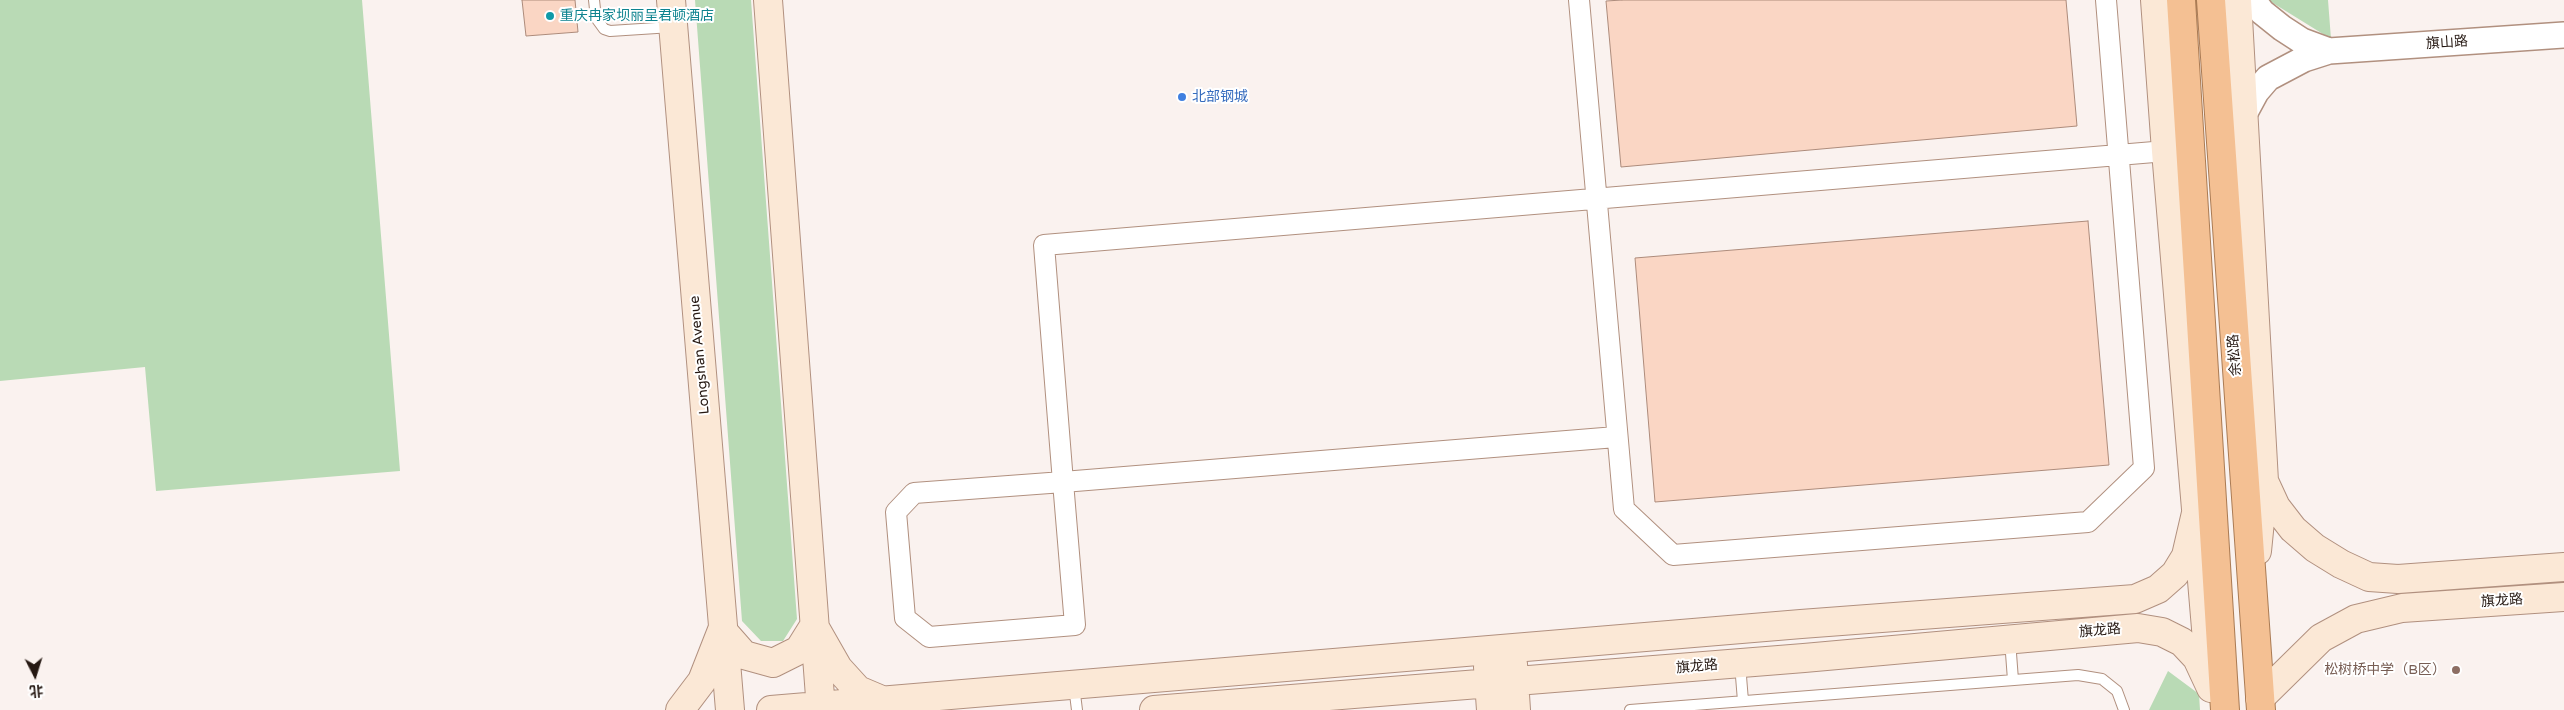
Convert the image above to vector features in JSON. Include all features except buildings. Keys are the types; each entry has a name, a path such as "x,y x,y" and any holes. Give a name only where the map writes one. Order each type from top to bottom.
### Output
{"highway":[{"path":"2181,0 2217,703"},
{"name":"余松路","path":"2211,0 2260,704"}],"main road":[{"name":"Longshan Avenue","path":"671,0 730,710"},
{"path":"768,0 820,708"},
{"path":"2155,0 2196,514 2217,703"},
{"path":"2237,0 2242,116 2264,481 2253,595"},
{"path":"2264,481 2276,507 2293,528 2316,548 2341,564 2369,577 2398,579 2564,567"},
{"path":"771,710 820,708 884,701 1076,698 1500,650 2136,599 2158,589 2175,574 2186,556 2196,514"},
{"name":"旗龙路","path":"2260,704 2321,638 2356,618 2402,608 2564,597"},
{"path":"680,710 702,681 722,630 744,655 773,663 799,650 814,626"},
{"path":"814,626 838,668 858,690 884,701"},
{"name":"旗龙路","path":"1154,710 1498,692 1740,663 2138,628 2162,632 2182,642 2197,658 2217,703"},
{"path":"1500,650 1498,692 1516,710"}],"street":[{"path":"1579,0 1616,437 1624,509 1674,555 2088,522 2144,468 2106,0"},
{"path":"2253,0 2262,12 2282,28 2302,41 2329,51"},
{"name":"旗山路","path":"2329,51 2564,35"},
{"path":"2242,116 2256,92 2268,78 2304,59 2329,51"},
{"path":"1616,437 1063,482 914,493 896,512 905,618 929,637 1075,625 1063,482 1044,245 2166,151"}],"lane":[{"path":"594,0 596,18 604,29 610,31 673,27"},
{"path":"2010,639 2013,680"},
{"path":"1740,663 1743,701"},
{"path":"1630,710 2078,674 2102,679 2117,691 2124,710"}],"green space":[{"path":"0,0 362,0 400,471 156,491 145,367 0,381"},
{"path":"695,0 751,0 797,619 783,641 761,641 742,621"},
{"path":"2268,0 2328,0 2331,39"},
{"path":"2168,671 2199,694 2200,710 2149,710"}],"place":[{"name":"重庆冉家坝丽呈君顿酒店","path":"550,16"},
{"name":"北部钢城","path":"1182,97"},
{"name":"松树桥中学（B区）","path":"2456,670"}]}
